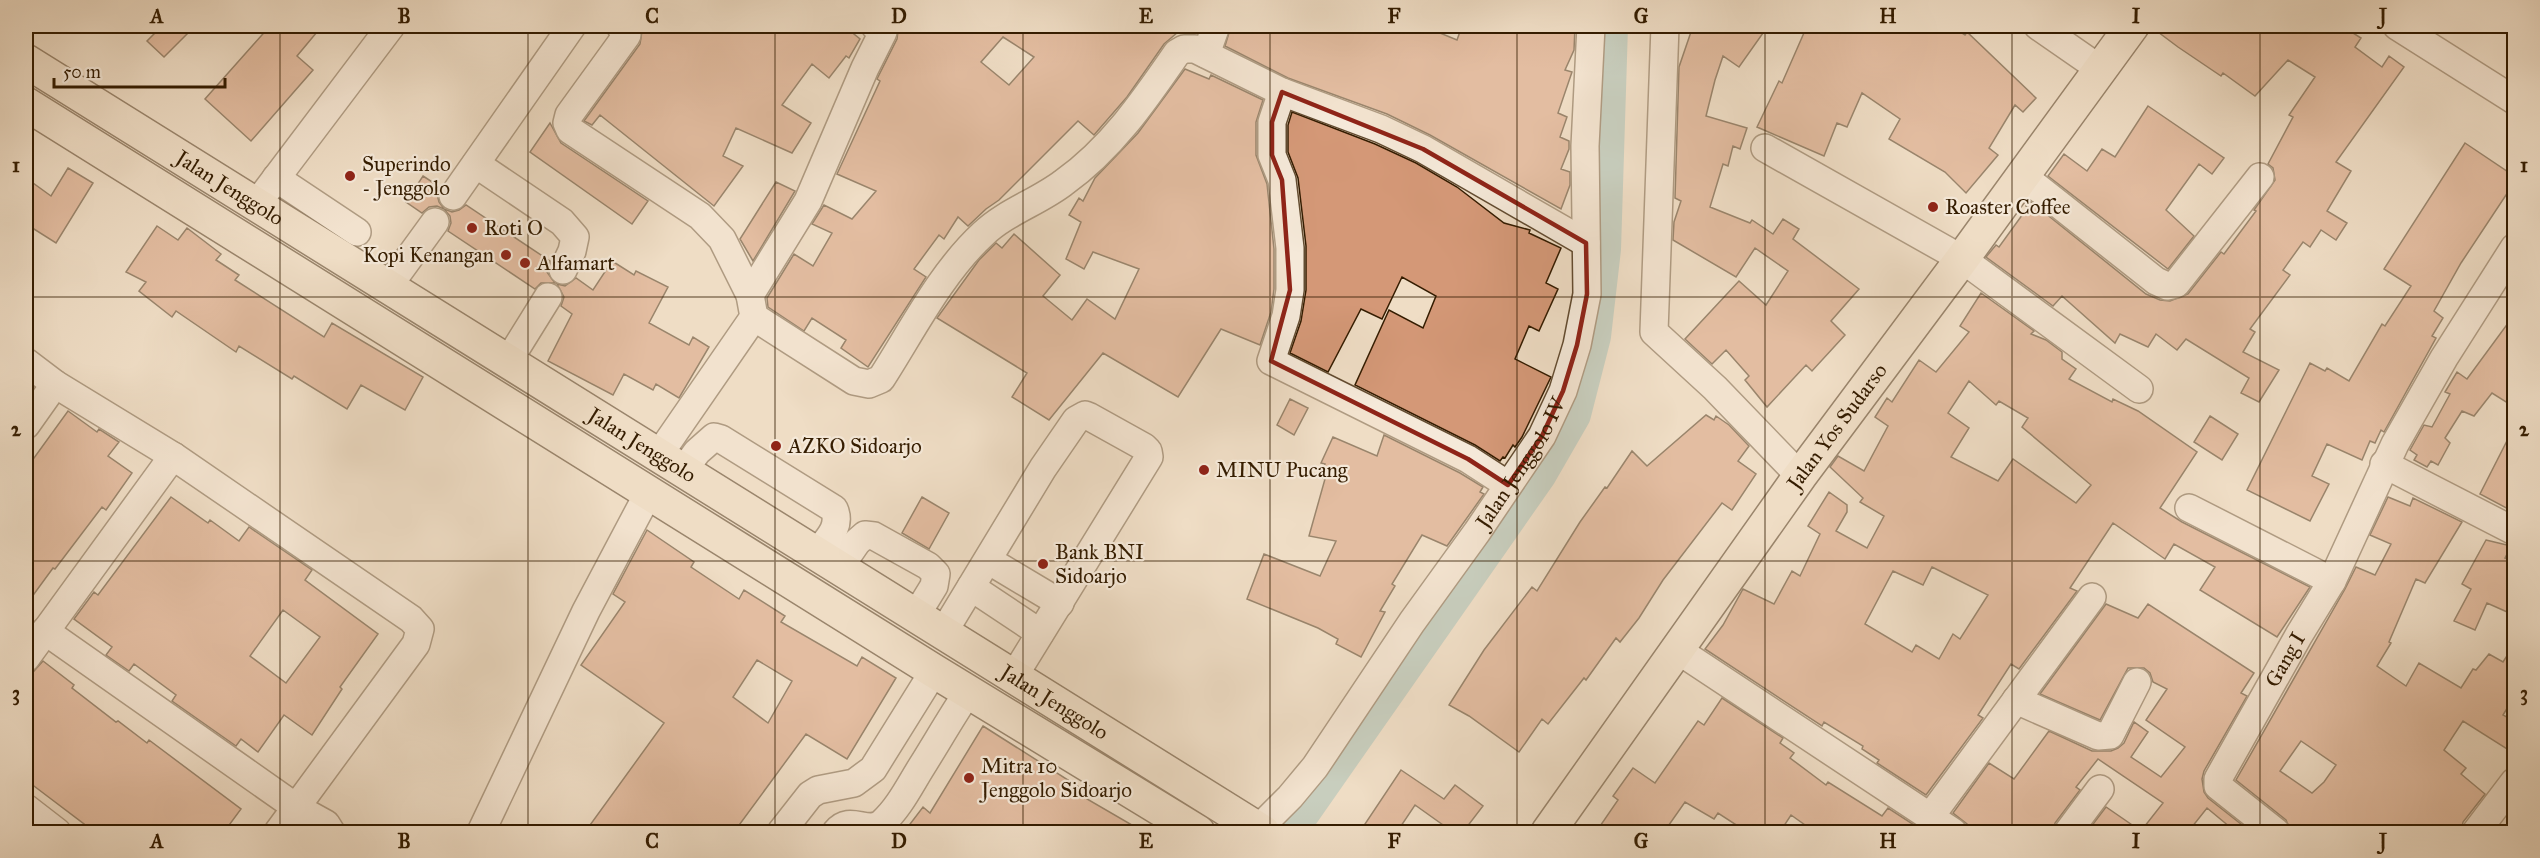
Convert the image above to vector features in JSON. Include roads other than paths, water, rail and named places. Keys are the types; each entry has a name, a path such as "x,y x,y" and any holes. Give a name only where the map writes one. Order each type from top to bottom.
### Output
{"main road":[{"name":"Jalan Yos Sudarso","path":"1548,832 1800,476 2132,26"},
{"name":"Jalan Jenggolo","path":"26,62 915,617 1014,676 1258,831"},
{"name":"Jalan Jenggolo","path":"26,104 934,671 1198,832"}],"street":[{"path":"255,206 390,26"},
{"path":"453,196 572,26"},
{"path":"1206,54 1215,26"},
{"name":"Jalan Jenggolo IV","path":"1258,831 1315,767 1412,622 1542,436 1563,391 1587,294 1585,146 1591,26"},
{"path":"1665,26 1654,332 1715,388 1800,476"},
{"path":"2038,26 2100,69"},
{"path":"2397,26 2514,100"},
{"path":"670,464 808,201 882,28"},
{"path":"627,29 569,115 567,123 570,130 700,216 722,239 752,306 854,381 869,384 880,379 948,274 983,234 1018,208 1062,184 1107,147 1177,53 1184,49 1195,49 1282,92 1381,129 1423,149 1586,243"},
{"path":"1282,92 1272,122 1272,155 1282,180 1290,248 1290,290 1286,316 1268,368 1468,459 1508,485"},
{"path":"1765,148 1962,259 2139,388"},
{"path":"476,164 570,229 575,237 572,251 563,270"},
{"path":"2023,176 2156,281 2167,286 2176,284 2260,177"},
{"path":"276,178 357,232"},
{"path":"387,288 435,222"},
{"name":"Gang I","path":"2276,832 2218,786 2217,782 2299,635 2332,581 2384,464 2444,358 2514,248"},
{"path":"507,363 548,297"},
{"path":"26,362 55,384 173,456 411,619 420,630 416,644 278,832"},
{"path":"26,425 55,384"},
{"path":"943,633 1043,468 1076,420 1085,415 1144,447 1149,457 1014,676"},
{"path":"670,464 697,452 714,437 731,445 834,509 838,518 828,561"},
{"path":"26,658 173,456"},
{"path":"2384,464 2514,531"},
{"path":"481,832 586,611 649,492"},
{"path":"2190,508 2332,581"},
{"path":"828,561 865,535 874,536 928,566 936,574 934,586 915,617"},
{"path":"988,560 1060,603"},
{"path":"971,587 1040,633"},
{"path":"1930,816 2092,597"},
{"path":"45,630 297,808 326,824 331,832"},
{"path":"1676,649 1953,832"},
{"path":"781,832 810,795 818,790 854,783 873,769 882,758 934,671"},
{"path":"2016,700 2098,736 2106,736 2110,735 2137,682"},
{"path":"836,832 840,826 847,824 876,826 882,822 906,793 968,692"},
{"path":"873,769 906,793"},
{"path":"2476,832 2514,782"},
{"path":"2068,832 2100,789"},
{"path":"26,808 57,832"}],"waterway":[{"path":"1286,832 1537,473 1571,414 1591,336 1601,249 1608,26"}],"place":[{"name":"Superindo - Jenggolo","path":"350,176"},
{"name":"Roaster Coffee","path":"1933,207"},
{"name":"Roti O","path":"472,228"},
{"name":"Kopi Kenangan","path":"506,255"},
{"name":"Alfamart","path":"525,263"},
{"name":"AZKO Sidoarjo","path":"776,446"},
{"name":"MINU Pucang","path":"1204,470"},
{"name":"Bank BNI Sidoarjo","path":"1043,564"},
{"name":"Mitra 10 Jenggolo Sidoarjo","path":"969,778"}]}
